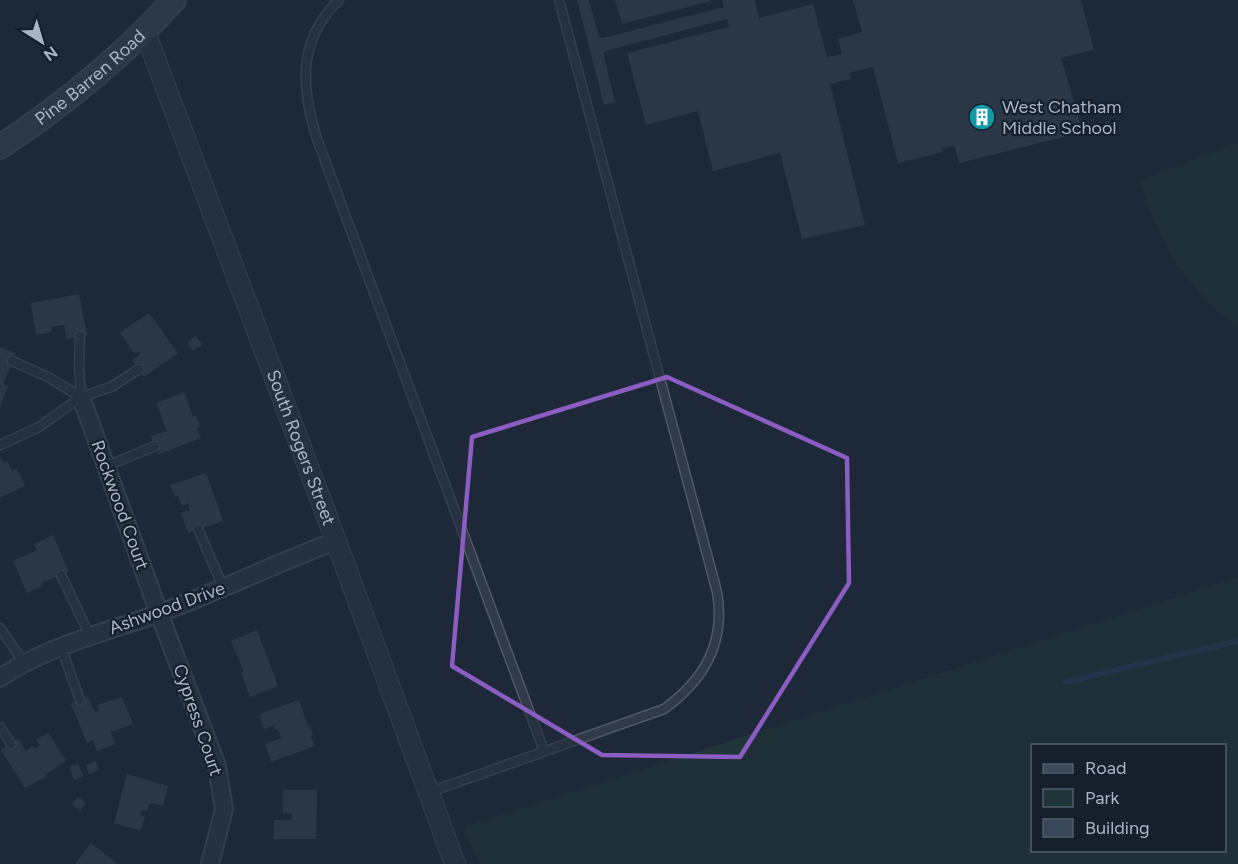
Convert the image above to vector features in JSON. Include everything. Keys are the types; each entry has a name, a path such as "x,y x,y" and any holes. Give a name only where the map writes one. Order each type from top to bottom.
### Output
{"main road":[{"name":"Pine Barren Road","path":"0,147 88,82 145,32 174,0"}],"street":[{"name":"South Rogers Street","path":"145,32 455,864"},
{"name":"Rockwood Court","path":"81,397 159,613"},
{"name":"Ashwood Drive","path":"0,678 61,647 159,613 336,541"},
{"name":"Cypress Court","path":"159,613 217,766 224,809 210,864"}],"lane":[{"path":"339,0 321,23 311,43 305,64 305,87 309,113 321,151 544,750"},
{"path":"430,792 664,709 690,689 710,656 716,640 720,610 717,592 559,0"},
{"path":"80,336 81,397"},
{"path":"12,361 48,377 81,397"},
{"path":"0,445 39,427 81,397 111,387 139,369"},
{"path":"107,466 155,446"},
{"path":"198,529 223,587"},
{"path":"61,575 90,636"},
{"path":"0,628 25,664"},
{"path":"61,647 80,700"},
{"path":"0,727 11,744"}],"highlighted area":[{"path":"667,377 847,458 849,583 740,757 602,755 452,666 472,437"}],"green space":[{"path":"1238,142 1238,327 1211,306 1172,259 1139,181"},
{"path":"1238,577 1238,864 480,864 464,827"}],"building":[{"name":"West Chatham Middle School","path":"577,0 589,0 599,37 603,38 724,7 722,0 755,0 759,18 813,4 827,57 842,54 838,39 862,32 853,0 1081,0 1094,50 1061,58 1083,132 959,163 955,146 942,148 943,152 898,163 873,67 849,73 851,79 830,84 865,225 802,239 780,153 713,171 698,111 646,125 627,53 729,27 727,19 605,51 603,53 615,102 604,105"},
{"path":"615,0 710,0 711,1 622,24"},
{"path":"79,294 87,335 67,339 64,325 51,327 52,332 36,335 31,303"},
{"path":"149,313 178,353 144,377 132,360 141,354 138,351 135,354 120,333"},
{"path":"196,336 202,345 193,351 187,342"},
{"path":"0,347 16,353 3,384 8,386 0,407"},
{"path":"184,392 193,417 196,416 201,438 158,455 151,436 167,431 156,403"},
{"path":"0,456 3,463 7,461 12,471 17,469 25,486 0,498"},
{"path":"206,473 223,521 188,533 181,513 190,510 188,503 182,506 170,485"},
{"path":"53,535 69,572 42,582 43,586 27,593 13,561 37,550 34,544"},
{"path":"257,630 278,686 250,697 241,673 244,672 231,641"},
{"path":"88,697 95,712 99,711 97,705 122,697 133,724 111,732 115,744 97,751 93,740 87,743 71,704"},
{"path":"299,700 308,726 310,725 315,746 271,762 265,744 281,738 274,725 264,729 259,714"},
{"path":"48,733 66,761 45,775 46,777 25,788 1,750 18,739 26,751 33,746 35,749 40,745 36,740"},
{"path":"96,761 99,770 89,774 86,765"},
{"path":"78,764 83,776 74,780 69,767"},
{"path":"127,774 168,786 163,806 149,803 147,811 141,810 140,815 145,817 141,831 114,823"},
{"path":"283,790 317,790 316,839 274,839 274,820 292,820 292,814 283,813"},
{"path":"78,797 86,803 80,811 72,804"},
{"path":"91,843 118,864 75,864"}],"waterway":[{"path":"1066,682 1238,641"}],"place":[{"name":"West Chatham Middle School","path":"982,117"}]}
